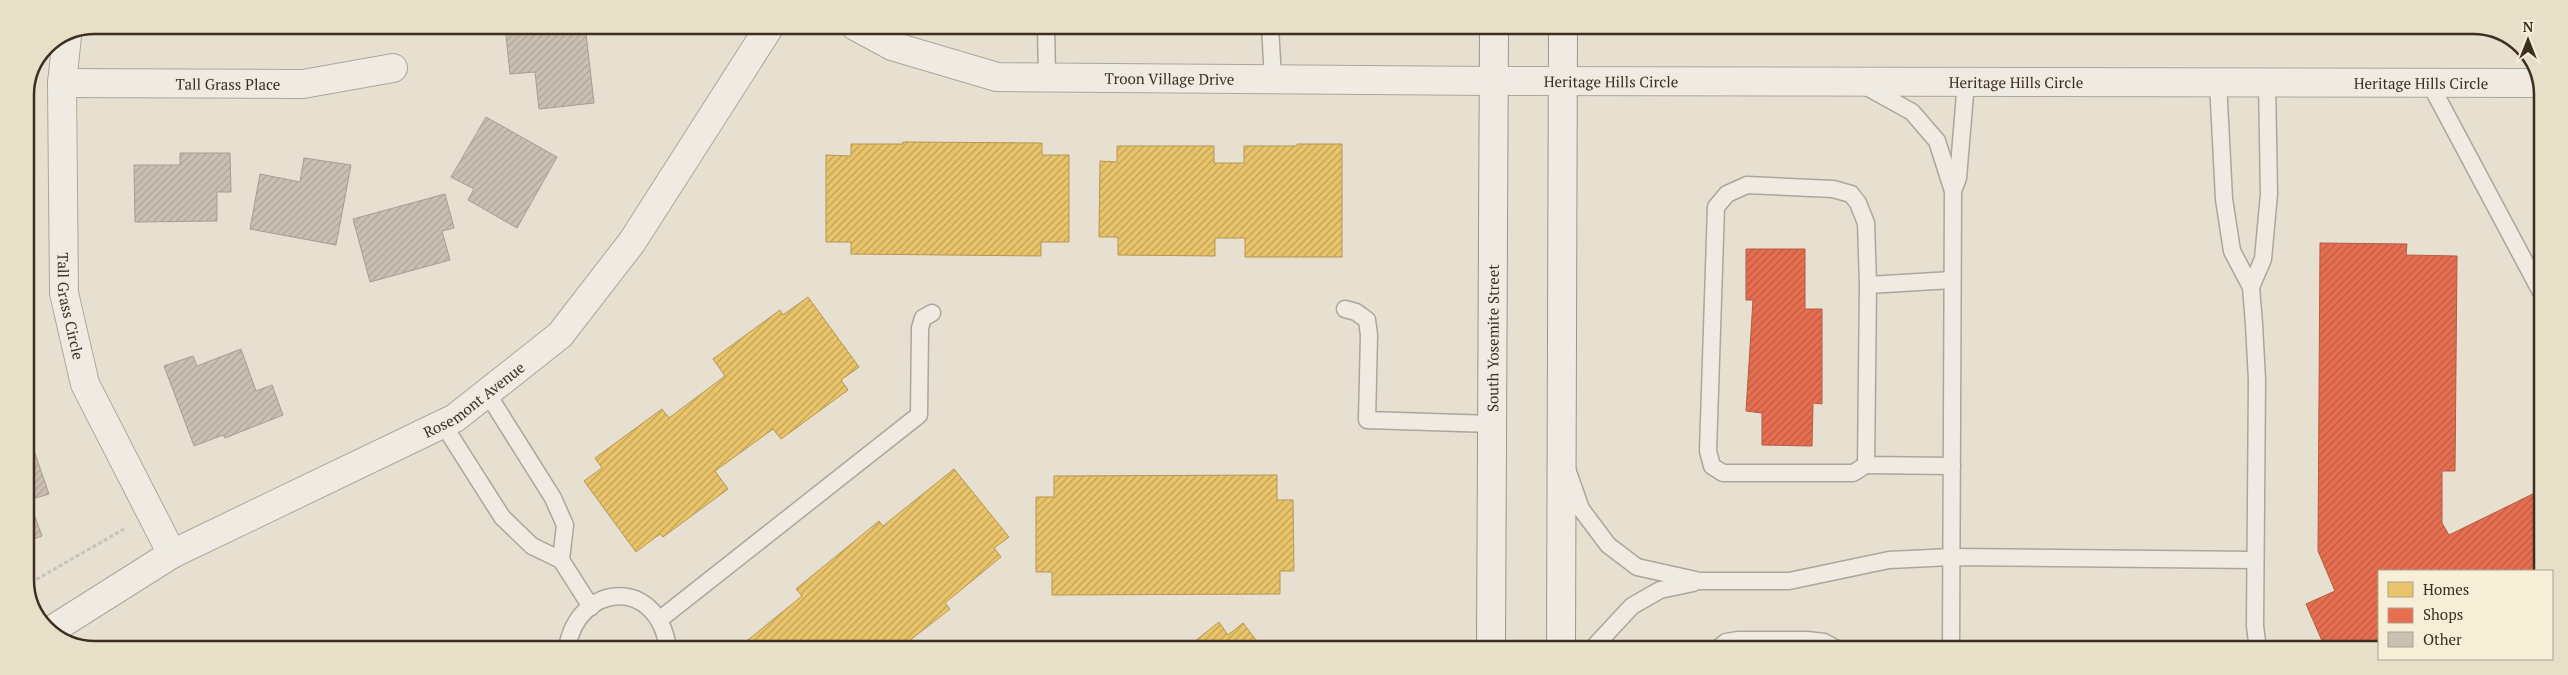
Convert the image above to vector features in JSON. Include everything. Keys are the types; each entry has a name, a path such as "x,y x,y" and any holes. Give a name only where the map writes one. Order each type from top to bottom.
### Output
{"street":[{"name":"Rosemont Avenue","path":"56,627 172,554 455,418 560,335 632,242 765,34"},
{"name":"Troon Village Drive","path":"870,34 892,46 997,77 1492,81"},
{"name":"South Yosemite Street","path":"1491,641 1492,81 1494,34"},
{"path":"1561,641 1563,34"},
{"name":"Tall Grass Circle","path":"66,41 62,83 64,293 84,384 172,554"},
{"name":"Tall Grass Place","path":"62,83 303,84 393,68"},
{"name":"Heritage Hills Circle","path":"1492,81 2533,83"}],"lane":[{"path":"1046,34 1047,77"},
{"path":"1270,34 1273,80"},
{"path":"1854,82 1874,90 1912,112 1937,141 1953,191 1951,641"},
{"path":"1953,191 1958,178 1966,82"},
{"path":"2218,82 2224,199 2232,251 2251,287 2257,380 2255,560 2255,626 2257,641"},
{"path":"2251,287 2263,259 2269,194 2268,82"},
{"path":"2429,82 2534,279"},
{"path":"1866,465 1868,285 1866,223 1858,203 1851,194 1833,189 1747,186 1727,194 1716,207 1708,451 1712,466 1723,472 1853,472 1866,465 1952,466"},
{"path":"1868,285 1952,280"},
{"path":"1345,309 1356,312 1367,320 1369,335 1367,420 1492,424"},
{"path":"659,620 918,415 920,328 923,318 932,313"},
{"path":"487,393 553,498 565,525 561,560"},
{"path":"443,424 502,517 532,546 561,560 591,607"},
{"path":"1562,454 1580,509 1608,545 1637,567 1700,581 1790,581 1889,560 1952,558 2255,560"},
{"path":"1599,641 1632,606 1660,590 1700,581"},
{"path":"568,641 577,621 591,607 608,598 632,596 647,606 659,620 667,641"},
{"path":"1732,641 1816,641"}],"path":[{"path":"34,580 85,549 152,514"}],"building: Homes":[{"path":"903,142 1042,143 1042,155 1069,155 1069,242 1041,242 1041,256 851,254 851,242 826,242 826,155 851,156 851,144 903,144"},
{"path":"1297,144 1342,144 1342,257 1245,257 1245,238 1215,238 1215,256 1118,255 1118,237 1099,237 1100,161 1117,162 1117,146 1214,146 1214,163 1244,163 1244,146 1297,146"},
{"path":"808,297 859,367 841,380 848,390 781,439 773,429 715,471 728,489 663,537 660,534 636,552 584,481 602,468 595,458 662,409 669,418 725,376 713,359 780,310 783,315"},
{"path":"954,469 1009,537 994,548 1001,557 945,603 950,609 909,641 747,641 802,596 796,589 879,521 883,526"},
{"path":"1277,475 1277,500 1293,500 1294,571 1280,571 1280,594 1052,595 1052,572 1036,572 1036,497 1054,497 1054,476"},
{"path":"1219,622 1228,635 1243,623 1257,641 1195,641"}],"building: Shops":[{"path":"2320,243 2407,244 2406,255 2457,256 2455,471 2442,471 2442,523 2449,535 2534,493 2534,570 2378,570 2378,641 2322,641 2306,604 2335,591 2318,551"},
{"path":"1746,249 1805,249 1805,309 1822,309 1822,404 1813,403 1812,446 1762,445 1762,413 1746,411 1753,300 1746,300"}],"building: Other":[{"path":"506,34 586,34 594,103 539,109 535,72 510,74"},
{"path":"486,117 557,157 517,228 468,200 474,189 451,177"},
{"path":"180,153 230,153 231,192 217,192 217,221 135,222 134,165 180,165"},
{"path":"304,158 351,165 336,245 250,229 260,174 300,182"},
{"path":"445,194 454,228 442,231 450,260 370,282 353,219"},
{"path":"241,349 256,391 272,385 283,415 225,438 223,435 194,446 164,366 193,356 197,366"},
{"path":"34,451 49,494 34,498"},
{"path":"34,514 42,536 34,539"}]}
